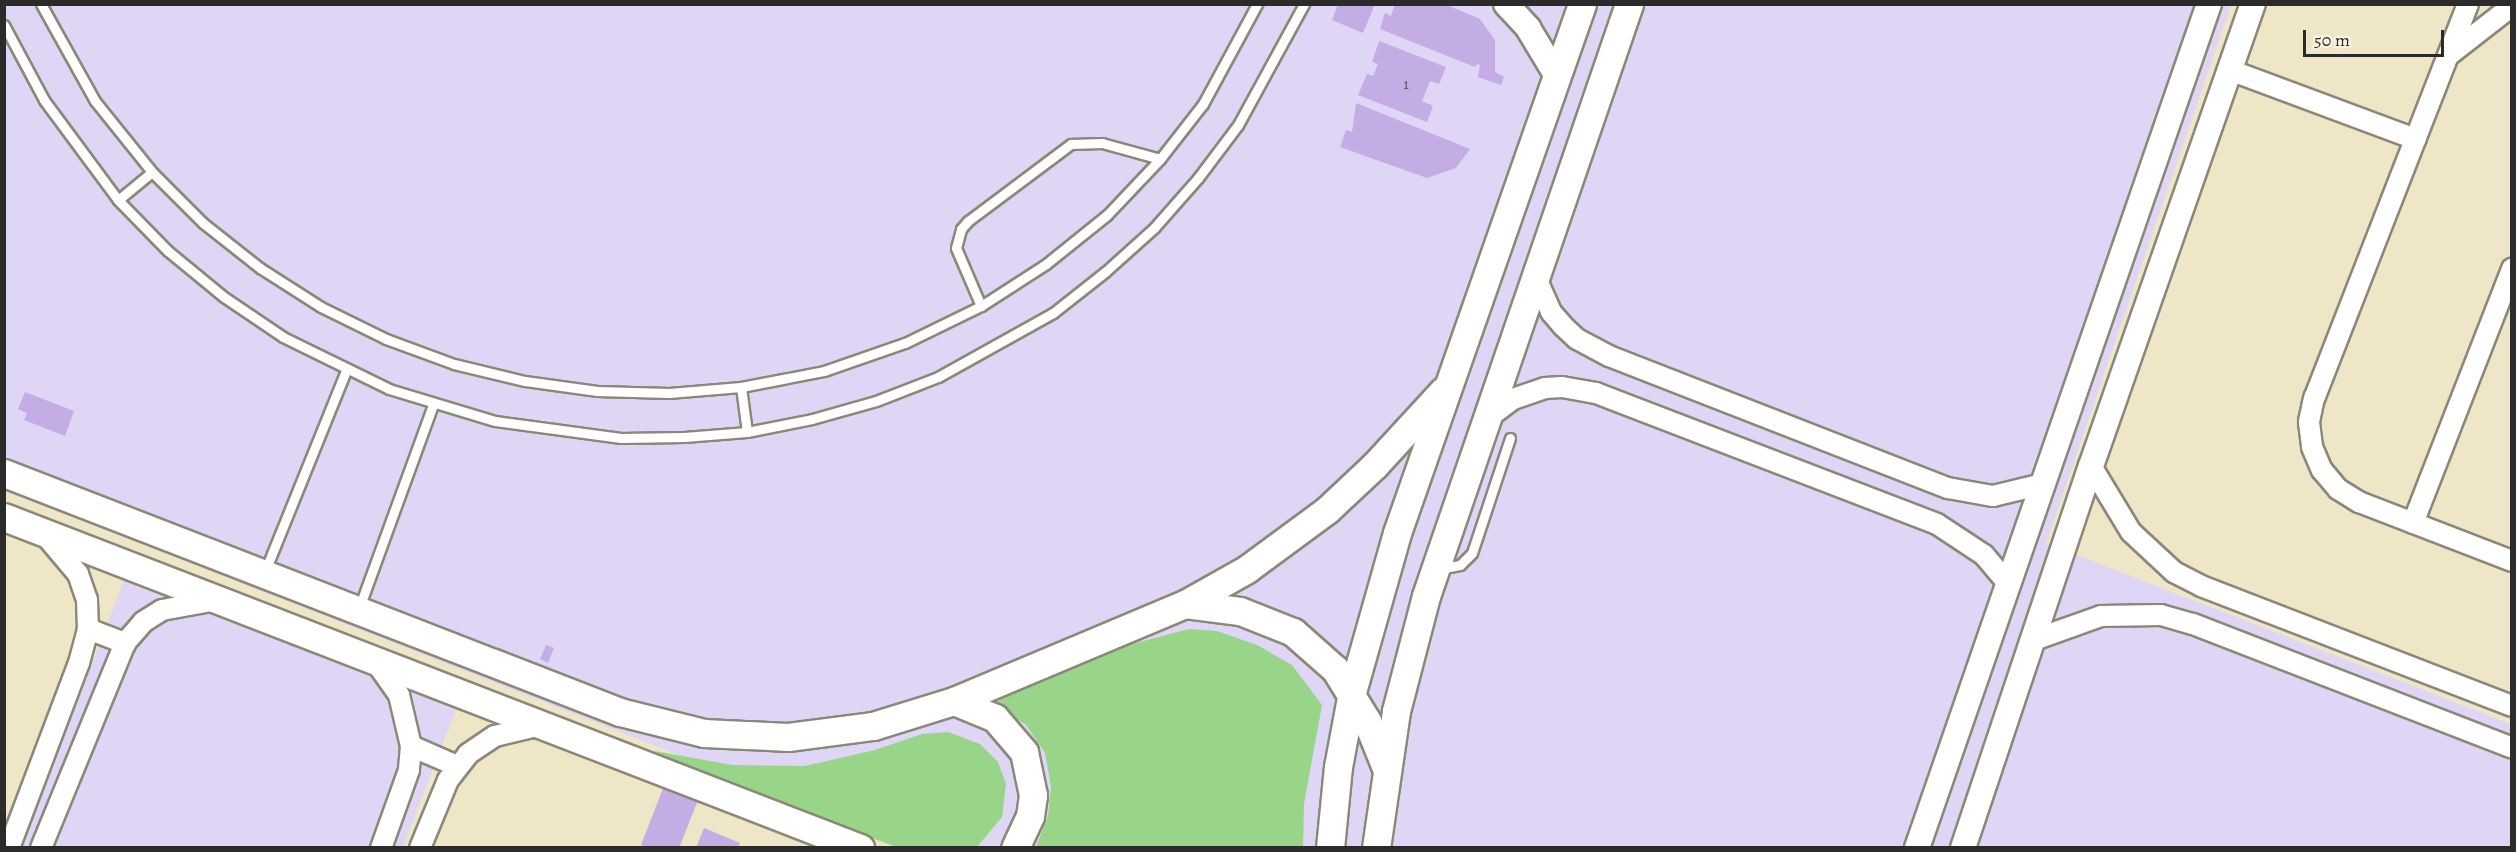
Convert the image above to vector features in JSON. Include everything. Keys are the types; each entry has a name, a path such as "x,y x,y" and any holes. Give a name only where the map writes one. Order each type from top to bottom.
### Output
{"main road":[{"path":"1329,848 1338,767 1352,692 1397,533 1454,379 1582,4"},
{"path":"1376,848 1386,768 1410,654 1435,570 1629,4"},
{"path":"4,473 620,712 704,733 746,737 831,734 911,717 954,701 1185,604 1247,569 1327,510 1375,465 1454,379"},
{"path":"4,517 860,848"},
{"path":"1185,604 1240,611 1293,632 1316,649 1352,692 1386,768"},
{"path":"954,701 995,718 1024,752 1033,795 1030,816 1015,848"}],"street":[{"path":"1506,4 1528,27 1557,76"},
{"path":"1917,848 2209,4"},
{"path":"1963,848 2113,401 2253,4"},
{"path":"2468,4 2314,398 2309,422 2312,447 2318,462 2338,489 2359,502 2511,561"},
{"path":"2447,57 2511,6"},
{"path":"2230,70 2416,139"},
{"path":"2412,523 2511,269"},
{"path":"1536,278 1551,312 1563,326 1584,344 1609,357 1948,489 1993,496 2043,484"},
{"path":"2097,330 2113,344 2134,342"},
{"path":"1485,420 1513,399 1537,391 1562,387 1596,393 1937,524 1970,543 2008,584"},
{"path":"2076,389 2092,389 2113,401"},
{"path":"2091,466 2131,532 2174,572 2511,706"},
{"path":"9,848 80,663 88,629 87,600 78,574 42,532"},
{"path":"41,848 125,643 143,622 162,610 219,600"},
{"path":"2031,641 2101,616 2161,615 2193,624 2511,748"},
{"path":"88,629 125,643"},
{"path":"375,661 399,695 411,746 409,770 381,848"},
{"path":"420,848 457,766 495,736 543,725"},
{"path":"411,746 457,766"}],"lane":[{"path":"41,4 95,101 152,172 203,223 260,268 321,307 386,339 454,364 525,381 597,391 669,393 741,387 854,360 904,344 981,306 1046,264 1098,222 1160,159 1203,104 1257,4"},
{"path":"4,26 44,100 118,200 168,251 224,297 283,337 346,371 434,405 495,421 610,437 684,437 747,432 812,419 876,401 938,377 997,348 1079,292 1154,228 1198,178 1238,125 1304,4"},
{"path":"981,306 956,248 961,229 968,221 1071,144 1102,143 1160,159"},
{"path":"118,200 152,172"},
{"path":"264,574 346,371"},
{"path":"741,387 747,432"},
{"path":"358,610 434,405"},
{"path":"1435,570 1460,565 1472,553 1510,438"}],"shaded area":[{"path":"4,5 2231,5 2046,543 2511,724 2511,847 913,847 5,490"},
{"path":"135,551 467,681 403,847 22,848"}],"green space":[{"path":"1189,629 1217,631 1257,645 1292,665 1322,705 1304,804 1303,847 1036,847 1048,816 1051,786 1045,753 1026,725 994,703 1098,653"},
{"path":"948,732 980,744 998,762 1006,784 1002,817 977,847 896,847 653,756 655,751 732,765 805,766 875,750 922,734"}],"building":[{"path":"1338,4 1375,4 1363,33 1332,20"},
{"path":"1395,4 1445,4 1480,19 1495,40 1495,72 1504,77 1501,85 1478,77 1480,65 1477,64 1475,67 1380,29 1385,13 1391,16"},
{"path":"1379,41 1446,67 1439,84 1430,81 1422,101 1433,106 1427,122 1358,95 1367,74 1373,76 1378,64 1372,62"},
{"path":"1356,103 1470,149 1456,168 1427,178 1340,147 1346,130 1352,132"},
{"path":"25,392 74,411 65,436 24,420 27,413 18,409"},
{"path":"546,645 554,648 548,663 540,659"},
{"path":"664,786 698,800 679,848 648,848 641,845"},
{"path":"704,828 740,843 738,848 696,848"}]}
